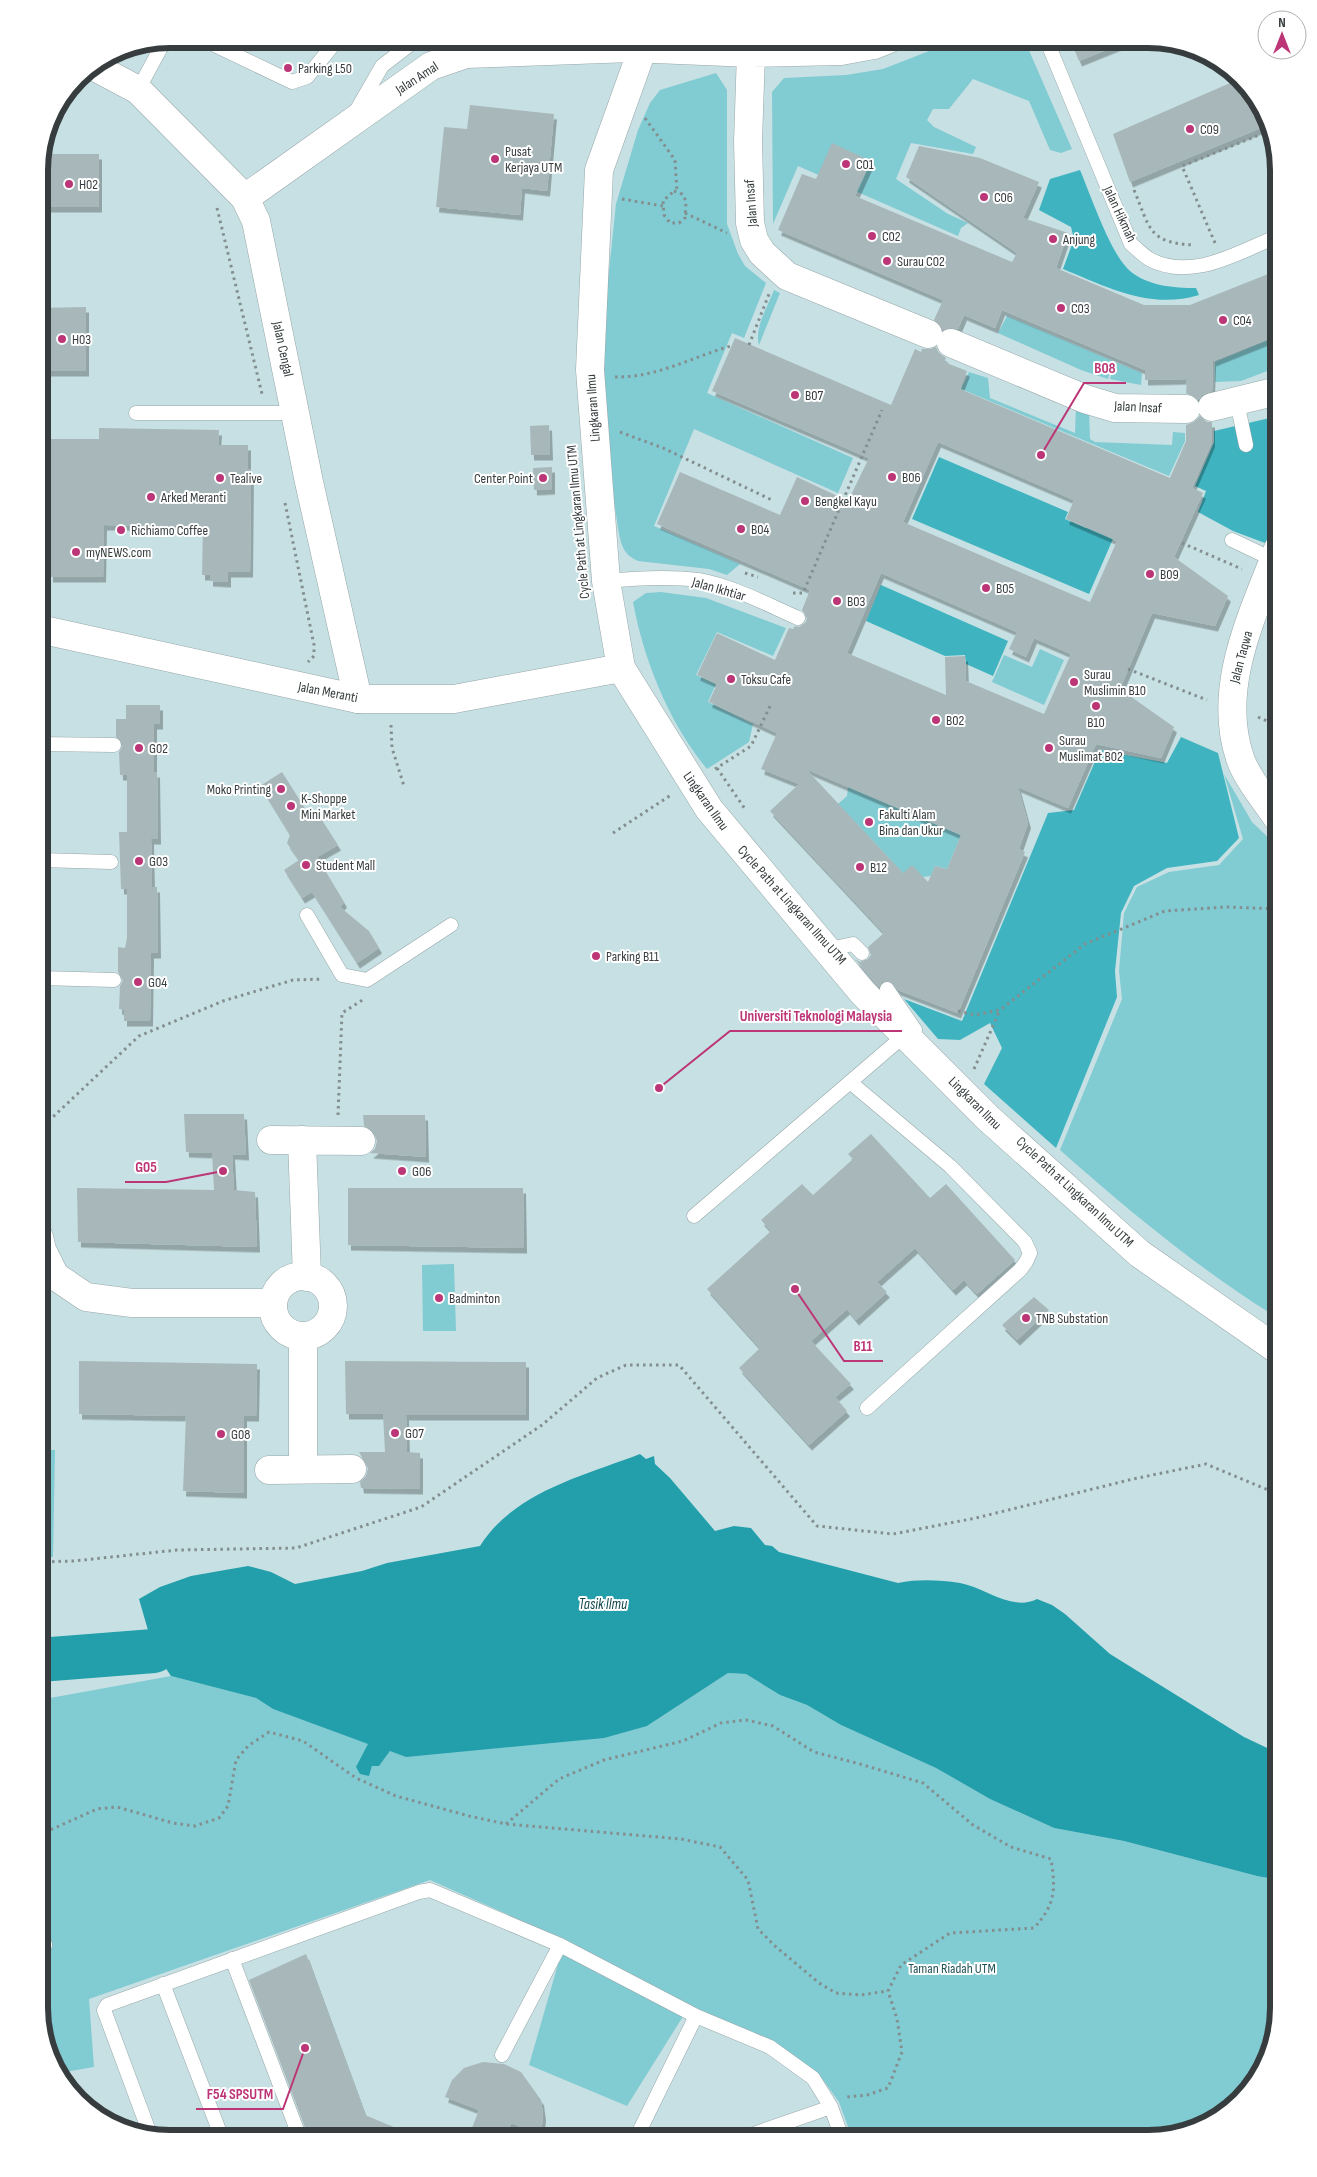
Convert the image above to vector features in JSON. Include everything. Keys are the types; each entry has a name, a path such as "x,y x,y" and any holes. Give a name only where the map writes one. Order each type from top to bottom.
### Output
{"street":[{"name":"Jalan Amal","path":"245,198 431,66 486,48"},
{"name":"Lingkaran Ilmu","path":"642,48 599,170 590,370 606,581 621,668 692,784 727,831 863,993 988,1118 1140,1254 1270,1344"},
{"name":"Jalan Insaf","path":"747,48 750,223 754,240 762,253 787,276 1085,399 1115,408 1212,406 1270,393"},
{"name":"Jalan Amal","path":"785,48 841,51 853,48"},
{"name":"Jalan Cengal","path":"100,70 138,90 245,198 256,221 309,482 358,699"},
{"name":"Jalan Taqwa","path":"1270,572 1236,667 1231,701 1233,724 1240,758 1270,805"},
{"name":"Jalan Meranti","path":"48,634 358,699 454,699 621,668"},
{"path":"271,1140 360,1141"},
{"path":"302,1140 307,1277"},
{"path":"48,1261 56,1276 86,1297 132,1303 273,1303"},
{"path":"307,1277 323,1284 332,1299 333,1308 331,1317 320,1331 303,1336 293,1334 278,1322 273,1303 276,1294 288,1280 307,1277"},
{"path":"303,1336 303,1469"},
{"path":"269,1470 352,1468"}],"lane":[{"path":"138,90 161,48"},
{"path":"221,48 292,82 307,77 331,48"},
{"path":"346,128 382,66 405,48"},
{"name":"Jalan Hikmah","path":"1050,48 1131,244 1150,259 1191,268 1206,265 1270,239"},
{"path":"1212,406 1246,445"},
{"path":"136,413 296,413"},
{"path":"1232,540 1270,553"},
{"name":"Jalan Ikhtiar","path":"606,581 662,577 699,581 730,589 798,618"},
{"path":"48,744 114,745"},
{"path":"48,860 111,862"},
{"path":"307,915 342,975 367,980 451,925"},
{"path":"830,954 846,944 853,944 862,953"},
{"path":"48,978 114,980"},
{"path":"887,989 946,1074"},
{"path":"694,1216 906,1034"},
{"path":"850,1082 950,1166 1025,1242 1030,1253 1020,1270 867,1408"},
{"path":"147,2127 104,2010 107,2005 419,1892 430,1890 560,1945 696,2016 770,2047 813,2078 829,2103 839,2130"},
{"path":"502,2055 560,1945"},
{"path":"232,1959 297,2129"},
{"path":"163,1984 219,2129"},
{"path":"640,2129 696,2016"},
{"path":"763,2130 829,2103"}],"path":[{"path":"640,114 650,123 675,160 677,192"},
{"path":"1208,246 1217,247 1182,166 1264,133"},
{"path":"1134,190 1152,233 1172,244 1199,246"},
{"path":"677,192 682,194 686,201 685,218 679,223 670,223 664,215 663,206 663,201 669,193 677,192"},
{"path":"620,198 663,206"},
{"path":"216,204 266,412"},
{"path":"685,213 718,231 732,234"},
{"path":"749,345 770,291"},
{"path":"612,377 662,372 703,354 731,346"},
{"path":"792,592 803,593 882,410"},
{"path":"594,423 663,448 774,501"},
{"path":"284,496 314,645 314,656 307,663 299,665"},
{"path":"1182,543 1245,570"},
{"path":"730,589 742,573 747,572 759,577"},
{"path":"1128,669 1210,701"},
{"path":"391,699 390,739 404,786"},
{"path":"613,833 751,746 771,704"},
{"path":"1254,715 1270,722"},
{"path":"958,1011 976,1016 1000,1010 1085,944 1165,911 1226,907 1270,909"},
{"path":"48,1122 139,1036 224,1000 293,980 320,980 342,975"},
{"path":"973,1071 1000,1010"},
{"path":"338,1104 342,1014"},
{"path":"48,1562 74,1562 177,1550 296,1548 421,1507 542,1425 597,1378 626,1365 679,1365 817,1526 893,1534 976,1518 1133,1479 1206,1464 1270,1491"},
{"path":"506,1824 559,1779 604,1760 683,1740 721,1723 746,1720 773,1726 814,1752 923,1783 973,1825 1011,1847 1051,1859 1055,1883 1048,1913 1034,1928 950,1933 901,1965 888,1991 897,2019 902,2052 888,2088 829,2103"},
{"path":"48,1831 97,1809 116,1807 174,1823 195,1826 219,1818 228,1806 236,1760 248,1746 269,1732 303,1740 356,1778 396,1796 506,1824 672,1838 720,1847 748,1880 758,1929 774,1946 819,1983 836,1993 861,1995 888,1991"}],"shaded area":[{"path":"162,48 1155,48 1187,54 1215,68 1239,89 1257,116 1265,138 1270,170 1270,2007 1263,2047 1249,2075 1228,2099 1201,2117 1179,2125 1147,2130 162,2129 130,2123 102,2109 78,2088 60,2061 54,2047 48,2015 48,162 52,138 60,116 73,95 89,78 102,68 123,57 146,50"},
{"path":"1080,170 1109,239 1130,271 1153,283 1170,287 1196,288 1199,295 1181,299 1163,300 1146,298 1112,289 1063,269 1074,239 1071,227 1039,210 1050,179"},
{"path":"1270,418 1270,539 1268,543 1233,531 1198,512 1206,491 1195,486 1214,442 1214,431"},
{"path":"939,457 1068,512 1065,519 1086,528 1090,521 1116,532 1089,594 912,519"},
{"path":"881,585 1008,641 993,676 966,664 965,655 945,656 866,621"},
{"path":"1181,737 1218,753 1239,838 1217,861 1167,868 1134,886 1121,913 1115,971 1117,997 1056,1148 984,1084 1002,1048 990,1023 960,1040 938,1039 904,999 962,1021 1048,813 1074,810 1100,750 1167,763"}],"green space":[{"path":"937,48 1028,48 1072,149 1061,153 1050,150 1029,101 973,79 949,109 933,109 927,120 934,127 976,147 973,154 911,143 896,179 948,214 968,223 961,228 958,236 798,166 773,224 772,92 784,78 846,75 883,69"},
{"path":"716,73 727,90 727,224 738,254 745,266 766,283 744,338 732,333 707,393 853,458 838,493 694,429 654,526 740,564 727,575 709,569 638,561 627,554 619,534 601,417 606,300 616,204 638,130 650,103 660,90"},
{"path":"774,290 780,293 759,345 758,331"},
{"path":"1007,316 1113,361 1108,379 1081,370 998,333"},
{"path":"1270,339 1270,370 1241,381 1215,382 1215,362"},
{"path":"1115,362 1142,373 1141,385 1110,379"},
{"path":"969,372 988,378 990,398 1075,433 1076,407 1089,410 1090,439 1095,442 1172,445 1173,432 1185,433 1185,441 1169,476 961,389"},
{"path":"661,592 706,598 786,628 773,656 717,632 696,675 716,684 708,702 753,724 749,742 707,769 693,751 670,712 651,669 638,624 633,602 646,593"},
{"path":"1040,649 1064,660 1044,705 992,682 1004,655 1032,667"},
{"path":"1224,774 1252,822 1270,839 1270,1313 1193,1260 1112,1195 1060,1150 1122,999 1119,971 1124,913 1137,887 1169,872 1219,865 1243,839"},
{"path":"848,787 961,835 947,869 935,866 931,876 923,877 903,873 838,804 847,796"},
{"name":"Badminton","path":"454,1264 456,1331 423,1331 422,1265"},
{"path":"48,1450 55,1450 53,1557 48,1557"},
{"name":"Taman Riadah UTM","path":"728,1673 746,1674 780,1695 807,1705 841,1725 936,1768 990,1799 1054,1828 1124,1841 1270,1878 1270,2007 1267,2031 1257,2061 1239,2088 1215,2109 1194,2120 1163,2128 1147,2130 849,2130 839,2102 818,2073 768,2043 687,2010 627,2106 529,2065 565,1940 430,1880 89,1999 94,2067 66,2072 54,2047 48,2015 48,1698 171,1676 256,1698 273,1709 369,1744 369,1775 372,1766 379,1766 390,1751 647,1726"}],"water":[{"name":"Tasik Ilmu","path":"640,1454 646,1459 654,1456 655,1464 670,1478 715,1531 734,1526 751,1528 765,1545 772,1546 779,1552 898,1583 929,1580 960,1583 1008,1601 1018,1603 1037,1599 1052,1605 1065,1614 1110,1654 1244,1737 1270,1749 1270,1878 1124,1841 1054,1828 990,1799 936,1768 841,1725 807,1705 780,1695 746,1674 728,1673 647,1726 604,1738 406,1757 390,1751 379,1766 372,1766 369,1776 360,1774 356,1767 368,1744 273,1709 256,1698 171,1676 154,1651 139,1599 160,1587 191,1576 248,1566 271,1572 295,1584 362,1571 387,1563 480,1546 494,1527 511,1512 551,1488"}],"building":[{"path":"1074,48 1111,48 1079,61"},
{"name":"C09","path":"1232,82 1249,102 1262,128 1130,182 1113,134"},
{"name":"Pusat Kerjaya UTM","path":"470,105 554,114 547,191 522,188 520,215 436,207 444,127 467,129"},
{"path":"832,143 871,161 855,196 1012,262 1017,253 906,177 919,146 980,158 1039,182 1023,218 1068,233 1056,268 1144,305 1190,305 1270,273 1270,338 1213,361 1212,391 1202,395 1198,400 1186,393 1187,379 1145,380 1145,370 1002,310 995,328 964,315 958,329 950,328 943,330 934,320 943,300 778,230 802,174 816,179"},
{"name":"H02","path":"49,154 99,154 99,207 48,207"},
{"name":"H03","path":"86,307 86,371 48,371 48,308"},
{"path":"735,338 891,405 915,349 921,352 922,349 936,347 939,353 946,358 944,362 967,371 960,389 1170,478 1186,441 1186,425 1194,422 1200,416 1207,422 1212,422 1212,442 1192,488 1203,493 1174,557 1228,596 1215,626 1152,613 1120,689 1174,727 1161,758 1096,744 1068,808 1018,787 1028,823 1019,849 1025,852 958,1013 898,990 890,981 882,982 879,987 855,959 860,962 868,959 871,955 868,947 884,933 770,811 799,784 761,769 777,733 709,702 717,684 697,675 717,633 775,660 789,628 799,627 806,622 807,617 802,610 810,590 657,524 680,472 780,515 797,477 848,501 869,458 712,391","holes":["938,442 1074,500 1066,519 1117,541 1090,602 903,522","881,573 1017,632 1009,649 1026,657 1034,638 1071,654 1044,714 966,681 965,656 945,657 946,695 847,653","806,769 961,835 947,869 935,866 928,882 912,865 903,873"]},
{"name":"Center Point","path":"549,425 550,455 531,455 530,426"},
{"name":"Arked Meranti","path":"99,428 219,430 218,445 248,445 248,469 251,469 250,572 228,572 228,582 210,581 210,575 202,575 203,526 104,525 103,577 50,577 51,439 99,439"},
{"name":"Center Point","path":"552,467 552,489 534,490 533,468"},
{"path":"126,705 160,705 160,724 154,724 154,772 157,772 158,839 151,839 152,887 157,887 158,953 151,953 150,1021 124,1021 124,1010 119,1009 120,986 123,980 118,972 118,947 125,948 127,938 127,889 121,889 119,832 127,832 127,775 120,775 119,752 123,745 116,737 116,719 126,719"},
{"name":"Student Mall","path":"282,772 313,821 320,817 338,845 317,857 344,902 340,907 369,931 379,948 357,963 312,892 302,898 284,870 299,860 287,843 290,835 260,786"},
{"path":"184,1114 244,1114 246,1155 232,1154 234,1190 255,1192 257,1247 78,1242 77,1188 214,1190 212,1153 186,1152"},
{"path":"363,1115 425,1115 426,1157 370,1153 375,1149 377,1141 374,1133 364,1126"},
{"path":"871,1134 930,1198 946,1184 1015,1260 977,1294 964,1280 953,1290 915,1248 877,1282 887,1292 856,1320 847,1309 811,1341 851,1384 835,1397 847,1411 809,1445 739,1368 760,1348 707,1289 771,1231 761,1220 802,1184 813,1195 853,1159 848,1154"},
{"name":"G06","path":"348,1188 523,1188 524,1248 348,1245"},
{"name":"TNB Substation","path":"1034,1297 1049,1310 1017,1340 1002,1325"},
{"name":"G08","path":"79,1361 257,1364 256,1416 244,1416 244,1493 183,1491 186,1416 79,1414"},
{"name":"G07","path":"345,1361 526,1362 526,1415 406,1415 407,1452 420,1453 420,1489 361,1488 360,1482 366,1476 368,1468 359,1452 385,1452 383,1414 346,1414"},
{"path":"306,1954 365,2115 399,2129 306,2129 249,1980"},
{"path":"483,2062 504,2064 521,2072 541,2100 543,2115 542,2129 527,2129 511,2123 509,2129 471,2129 479,2110 445,2097 452,2080 464,2068"}],"waterway":[{"path":"48,1659 154,1651"}],"place":[{"name":"Parking L50","path":"288,68"},
{"name":"C09","path":"1190,129"},
{"name":"Pusat Kerjaya UTM","path":"495,159"},
{"name":"C01","path":"846,164"},
{"name":"H02","path":"69,184"},
{"name":"C06","path":"984,197"},
{"name":"C02","path":"872,236"},
{"name":"Anjung","path":"1053,239"},
{"name":"Surau C02","path":"887,261"},
{"name":"C03","path":"1061,308"},
{"name":"C04","path":"1223,320"},
{"name":"H03","path":"62,339"},
{"name":"B07","path":"795,395"},
{"name":"B08","path":"1041,455"},
{"name":"B06","path":"892,477"},
{"name":"Tealive","path":"220,478"},
{"name":"Center Point","path":"543,478"},
{"name":"Arked Meranti","path":"151,497"},
{"name":"Bengkel Kayu","path":"805,501"},
{"name":"B04","path":"741,529"},
{"name":"Richiamo Coffee","path":"121,530"},
{"name":"myNEWS.com","path":"76,552"},
{"name":"B09","path":"1150,574"},
{"name":"B05","path":"986,588"},
{"name":"B03","path":"837,601"},
{"name":"Toksu Cafe","path":"731,679"},
{"name":"Surau Muslimin B10","path":"1074,682"},
{"name":"B10","path":"1096,706"},
{"name":"B02","path":"936,720"},
{"name":"G02","path":"139,748"},
{"name":"Surau Muslimat B02","path":"1049,748"},
{"name":"Moko Printing","path":"281,789"},
{"name":"K-Shoppe Mini Market","path":"291,806"},
{"name":"Fakulti Alam Bina dan Ukur","path":"869,822"},
{"name":"G03","path":"139,861"},
{"name":"Student Mall","path":"306,865"},
{"name":"B12","path":"860,867"},
{"name":"Parking B11","path":"596,956"},
{"name":"G04","path":"138,982"},
{"name":"Universiti Teknologi Malaysia","path":"659,1088"},
{"name":"G05","path":"223,1171"},
{"name":"G06","path":"402,1171"},
{"name":"B11","path":"795,1289"},
{"name":"Badminton","path":"439,1298"},
{"name":"TNB Substation","path":"1026,1318"},
{"name":"G07","path":"395,1433"},
{"name":"G08","path":"221,1434"},
{"name":"F54 SPSUTM","path":"305,2048"}]}
